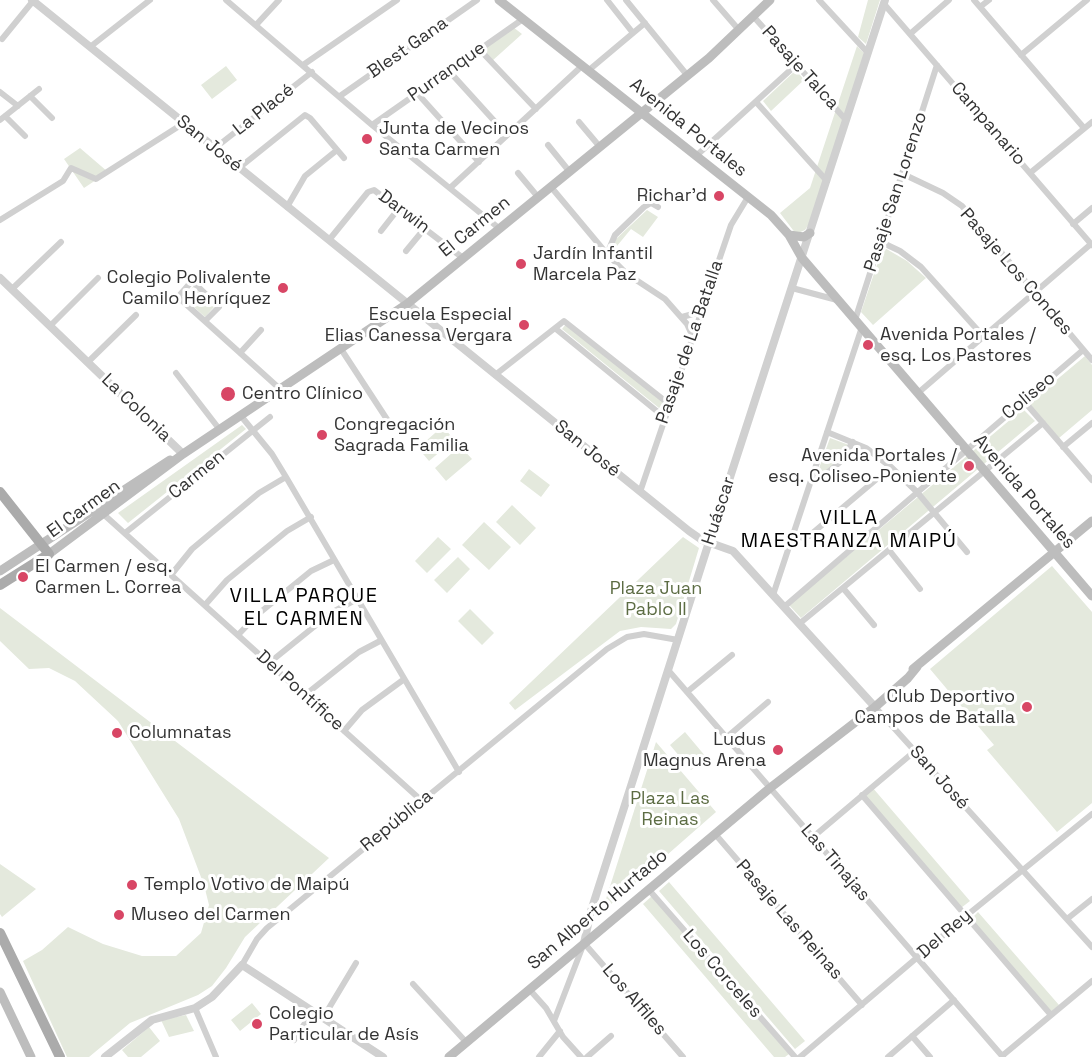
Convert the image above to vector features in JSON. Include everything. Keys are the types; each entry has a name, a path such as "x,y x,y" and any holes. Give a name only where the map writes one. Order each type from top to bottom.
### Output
{"main road":[{"name":"Avenida Portales","path":"499,0 771,215 789,235 802,258 1092,596"},
{"name":"El Carmen","path":"0,585 49,554 100,511 167,461 183,454 220,430 407,304 687,75 770,0"},
{"path":"789,235 804,237 810,233"},
{"path":"0,492 49,554"},
{"name":"El Carmen","path":"0,571 100,511"},
{"name":"San Alberto Hurtado","path":"448,1057 1092,521"},
{"path":"0,933 60,1057"},
{"path":"0,992 31,1057"}],"street":[{"path":"2,39 32,0"},
{"name":"San José","path":"32,0 696,537 733,551 1092,947"},
{"path":"90,47 150,0"},
{"path":"226,0 372,125 500,228"},
{"path":"256,25 279,0"},
{"name":"La Placé","path":"303,65 397,0"},
{"name":"Blest Gana","path":"340,96 477,0"},
{"path":"607,0 633,33"},
{"path":"626,0 687,75"},
{"path":"713,0 739,30"},
{"path":"819,0 868,53"},
{"path":"910,34 949,0"},
{"path":"974,0 1084,128"},
{"path":"980,7 989,0"},
{"path":"1021,55 1087,0 1092,8"},
{"name":"Huáscar","path":"554,1021 584,943 591,911 884,2"},
{"name":"Campanario","path":"884,2 1092,245"},
{"name":"Pasaje Talca","path":"753,16 846,120"},
{"name":"Purranque","path":"372,125 523,19"},
{"path":"450,188 536,109 645,23"},
{"path":"479,50 536,109"},
{"path":"696,156 797,64"},
{"name":"Pasaje San Lorenzo","path":"773,595 827,432 881,242 937,65"},
{"path":"448,71 507,135"},
{"name":"La Placé","path":"215,148 312,72"},
{"path":"25,136 2,118 39,89"},
{"path":"0,92 18,106"},
{"path":"417,93 479,162"},
{"path":"30,96 52,118"},
{"path":"756,102 826,181"},
{"path":"239,168 305,115 344,158"},
{"path":"579,122 600,147"},
{"path":"1030,173 1092,122"},
{"path":"0,220 63,181 71,168 96,179 184,123"},
{"path":"548,145 569,171"},
{"path":"287,207 306,176 336,150"},
{"path":"518,173 538,197"},
{"name":"Pasaje Los Condes","path":"903,174 935,189 962,206 1092,360"},
{"path":"551,187 607,254 627,274 662,297 682,317 692,336"},
{"name":"Darwin","path":"328,240 372,190 463,258"},
{"name":"Pasaje de La Batalla","path":"640,492 730,225 748,197"},
{"path":"594,239 605,241 651,203 658,207"},
{"path":"381,231 399,208"},
{"path":"1074,224 1092,208"},
{"path":"406,251 425,228"},
{"path":"607,254 615,235"},
{"path":"12,289 61,242"},
{"path":"881,242 900,251 921,267 983,336"},
{"path":"918,393 1092,245"},
{"name":"La Colonia","path":"0,278 183,454"},
{"path":"50,326 98,278"},
{"path":"205,321 219,307 192,281 178,297 280,389"},
{"path":"792,288 838,300"},
{"path":"682,317 700,312"},
{"name":"La Colonia","path":"88,362 136,315"},
{"path":"495,375 564,321 669,404"},
{"path":"556,329 664,417"},
{"path":"240,353 261,330"},
{"path":"341,349 392,427"},
{"name":"Coliseo","path":"784,607 1083,350"},
{"path":"176,373 220,430"},
{"path":"1023,400 1092,480"},
{"path":"241,416 286,477 459,772"},
{"name":"Carmen","path":"125,533 270,417"},
{"name":"Coliseo","path":"799,624 1043,423"},
{"path":"1063,447 1092,423"},
{"path":"827,432 853,442 891,467 917,492 967,552"},
{"path":"812,478 821,478 839,463 853,442"},
{"path":"793,535 804,538 809,536 891,467"},
{"path":"171,575 192,549 259,493 286,477"},
{"name":"Del Pontífice","path":"100,511 422,801"},
{"path":"205,605 227,580 287,531 310,517"},
{"path":"889,550 920,589"},
{"path":"238,635 257,615 302,579 334,560"},
{"path":"843,588 874,625"},
{"path":"269,663 331,613 357,599"},
{"name":"República","path":"105,1057 152,1020 195,1008 227,984 267,928 616,643 644,634 678,640"},
{"path":"305,695 359,652 380,640"},
{"path":"687,692 732,655"},
{"name":"Las Tinajas","path":"668,670 1002,1057"},
{"path":"344,730 362,710 403,680"},
{"path":"727,737 768,702"},
{"path":"813,837 915,751"},
{"path":"862,795 1051,1015"},
{"name":"Del Rey","path":"801,1057 966,916 1092,814"},
{"name":"Pasaje Las Reinas","path":"716,835 862,1005"},
{"name":"Los Corceles","path":"650,890 795,1057"},
{"path":"1067,919 1092,899"},
{"name":"Los Alfiles","path":"584,943 683,1057"},
{"path":"323,1018 356,963"},
{"path":"242,965 383,1057"},
{"path":"1002,1057 1092,981"},
{"path":"413,984 466,1042"},
{"path":"529,989 544,1005 580,1057"},
{"path":"888,1057 954,1000"},
{"path":"195,1008 216,1057"},
{"path":"294,1040 313,1011"},
{"path":"538,1057 560,1031"},
{"path":"587,1057 611,1036"},
{"path":"912,1036 930,1057"}],"green space":[{"path":"868,0 880,0 866,44 858,37"},
{"path":"513,27 522,34 492,61 482,51"},
{"path":"857,46 864,53 811,221 805,230 796,234 780,213 810,188"},
{"path":"226,66 237,80 212,99 201,85"},
{"path":"796,70 804,80 771,111 763,101"},
{"path":"80,148 108,172 84,188 64,159"},
{"path":"647,210 658,217 643,237 631,229 612,252 616,239"},
{"path":"883,247 907,261 926,278 873,325 861,312"},
{"path":"193,287 214,307 205,317 183,297"},
{"path":"566,324 664,403 659,408 562,329"},
{"path":"1085,356 1092,365 1092,410 1059,438 1029,403"},
{"path":"1023,409 1035,421 801,618 789,605"},
{"path":"242,425 246,429 128,523 118,513"},
{"path":"443,426 454,440 429,461 418,448"},
{"path":"830,438 849,445 827,474 818,471"},
{"path":"460,446 472,459 446,481 435,468"},
{"path":"529,469 550,485 541,497 520,481"},
{"path":"512,505 536,528 520,545 496,522"},
{"path":"484,522 511,547 489,570 462,545"},
{"path":"438,537 451,549 427,573 415,561"},
{"name":"Plaza Juan Pablo II","path":"683,537 699,548 676,624 671,629 641,627 620,631 515,710 509,703"},
{"path":"458,557 470,569 447,593 434,580"},
{"name":"Club Deportivo Campos de Batalla","path":"1052,566 1092,612 1092,803 1057,832 987,750 994,745 930,669"},
{"path":"0,608 329,858 245,937 212,986 198,995 130,1023 89,1057 67,1057 23,961 42,950 68,927 103,944 142,956 176,956 201,933 209,905 204,885 179,819 118,721 75,681 49,668 29,669 0,641"},
{"path":"470,609 494,633 482,645 458,621"},
{"path":"685,732 706,757 691,770 670,745"},
{"name":"Plaza Las Reinas","path":"656,742 716,812 610,905 605,902"},
{"path":"872,787 970,901 961,908 864,794"},
{"path":"0,864 36,889 2,917 0,914"},
{"path":"669,882 805,1041 795,1049 659,891"},
{"path":"652,896 789,1054 785,1057 774,1057 643,904"},
{"path":"978,912 1059,1005 1051,1012 971,919"},
{"path":"252,1003 261,1014 240,1031 231,1020"},
{"path":"186,1015 194,1031 169,1037 161,1020"},
{"path":"149,1027 160,1041 141,1057 128,1057 122,1050"}],"place":[{"name":"Junta de Vecinos Santa Carmen","path":"367,139"},
{"name":"Richar'd","path":"719,196"},
{"name":"Jardín Infantil Marcela Paz","path":"521,264"},
{"name":"Colegio Polivalente Camilo Henríquez","path":"283,288"},
{"name":"Escuela Especial Elias Canessa Vergara","path":"524,325"},
{"name":"Avenida Portales / esq. Los Pastores","path":"868,345"},
{"name":"Centro Clínico","path":"228,394"},
{"name":"Congregación Sagrada Familia","path":"322,435"},
{"name":"Avenida Portales / esq. Coliseo-Poniente","path":"969,466"},
{"name":"El Carmen / esq. Carmen L. Correa","path":"23,577"},
{"name":"Club Deportivo Campos de Batalla","path":"1027,707"},
{"name":"Columnatas","path":"117,733"},
{"name":"Ludus Magnus Arena","path":"778,750"},
{"name":"Templo Votivo de Maipú","path":"132,885"},
{"name":"Museo del Carmen","path":"119,915"},
{"name":"Colegio Particular de Asís","path":"257,1024"}],"district":[{"name":"VILLA MAESTRANZA MAIPÚ","path":"849,530"},
{"name":"VILLA PARQUE EL CARMEN","path":"304,608"}]}
